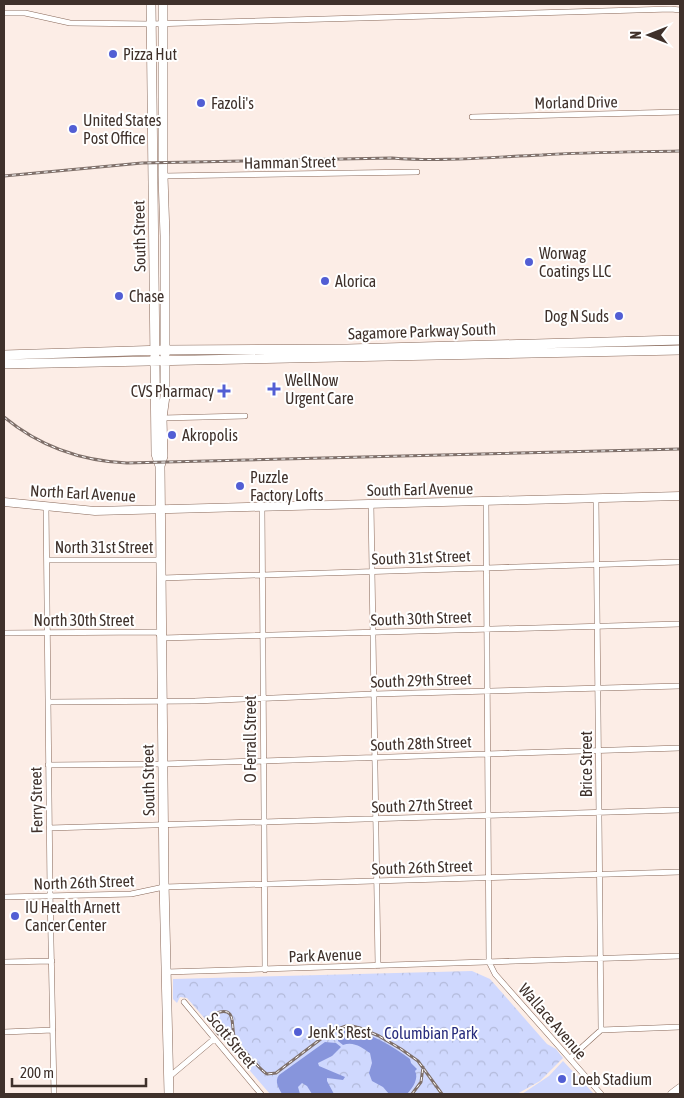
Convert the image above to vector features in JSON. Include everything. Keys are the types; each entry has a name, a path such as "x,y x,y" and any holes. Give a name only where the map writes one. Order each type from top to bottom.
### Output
{"main road":[{"name":"South Street","path":"151,4 163,176 160,351"},
{"name":"South Street","path":"163,4 158,123 160,351 165,396 160,466 164,887 169,1094"},
{"name":"Sagamore Parkway South","path":"4,355 347,349 680,340"},
{"name":"Sagamore Parkway South","path":"4,364 680,350"},
{"name":"South Street","path":"160,466 156,457 161,361"}],"street":[{"path":"4,13 25,13 70,24 151,24 680,10"},
{"name":"Morland Drive","path":"472,117 680,112"},
{"name":"Hamman Street","path":"163,176 417,172"},
{"path":"162,418 245,416"},
{"name":"South Earl Avenue","path":"161,509 680,496"},
{"name":"Brice Street","path":"596,498 601,1030"},
{"path":"486,501 488,753 486,962"},
{"name":"North Earl Avenue","path":"4,502 95,510 161,509"},
{"path":"371,504 378,966"},
{"name":"Ferry Street","path":"46,506 48,765 54,1094"},
{"name":"O Ferrall Street","path":"262,507 265,970"},
{"name":"North 31st Street","path":"47,560 162,560"},
{"name":"South 31st Street","path":"162,578 680,562"},
{"name":"South 30th Street","path":"162,638 680,624"},
{"name":"North 30th Street","path":"4,633 157,632 162,638"},
{"name":"South 29th Street","path":"48,702 162,701 680,686"},
{"name":"South 28th Street","path":"48,765 163,764 680,748"},
{"name":"South 27th Street","path":"49,828 680,810"},
{"name":"South 26th Street","path":"164,887 680,872"},
{"name":"North 26th Street","path":"4,897 131,894 164,887"},
{"name":"Park Avenue","path":"166,972 680,956"},
{"path":"4,962 52,960"},
{"name":"Wallace Avenue","path":"486,962 601,1094"},
{"name":"Scott Street","path":"184,1002 258,1093"},
{"path":"570,1058 601,1030 680,1027"},
{"path":"4,1032 53,1030"},
{"path":"169,1078 214,1039"},
{"path":"672,1094 680,1088"}],"green space":[{"name":"Columbian Park","path":"472,971 490,979 547,1044 556,1049 563,1058 540,1081 517,1094 270,1094 187,998 180,997 177,1003 173,999 173,979"},
{"name":"Loeb Stadium","path":"563,1061 594,1094 522,1094 549,1076"}],"water":[{"path":"347,1029 372,1036 410,1059 417,1069 415,1071 415,1083 407,1094 389,1094 383,1087 372,1081 369,1073 372,1063 370,1053 358,1046 351,1044 343,1045 338,1041 338,1035"},
{"path":"325,1042 336,1043 341,1047 332,1056 318,1063 319,1066 345,1077 343,1080 327,1078 334,1094 312,1094 307,1086 302,1083 298,1087 300,1094 282,1094 277,1083 279,1075"}],"railway":[{"path":"4,176 142,163 392,158 448,159 576,153 680,151"},
{"path":"4,417 32,436 61,450 93,459 127,463 680,449"},
{"path":"240,1044 234,1042 228,1040 215,1030 214,1020 216,1013 228,1012 232,1019 235,1039 237,1042 241,1047 245,1052 255,1063 267,1074 276,1073 330,1032 346,1026 352,1026 379,1036 418,1061 442,1094"},
{"path":"412,1094 421,1082 423,1067"}],"place":[{"name":"Pizza Hut","path":"113,54"},
{"name":"Fazoli's","path":"201,103"},
{"name":"United States Post Office","path":"73,129"},
{"name":"Worwag Coatings LLC","path":"529,262"},
{"name":"Alorica","path":"325,281"},
{"name":"Chase","path":"119,296"},
{"name":"Dog N Suds","path":"619,316"},
{"name":"WellNow Urgent Care","path":"274,389"},
{"name":"CVS Pharmacy","path":"224,391"},
{"name":"Akropolis","path":"172,435"},
{"name":"Puzzle Factory Lofts","path":"240,486"},
{"name":"IU Health Arnett Cancer Center","path":"15,916"},
{"name":"Jenk's Rest","path":"298,1032"},
{"name":"Loeb Stadium","path":"562,1079"}]}
